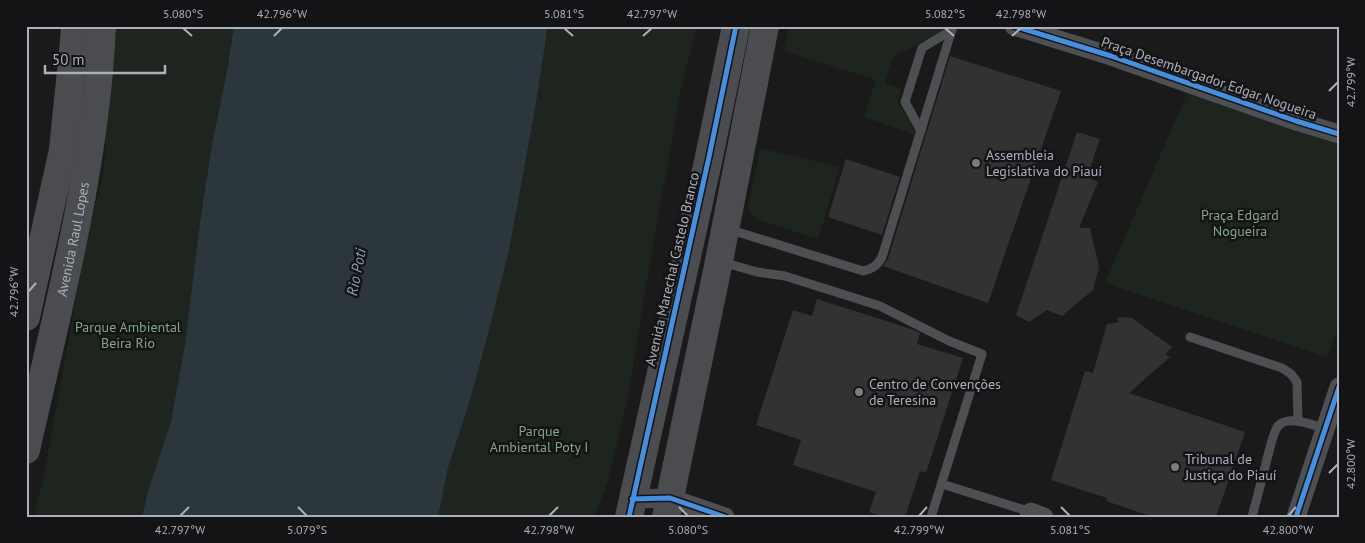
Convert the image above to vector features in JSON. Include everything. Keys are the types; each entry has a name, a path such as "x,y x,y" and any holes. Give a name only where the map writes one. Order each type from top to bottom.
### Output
{"main road":[{"name":"Avenida Raul Lopes","path":"26,317 63,150 74,26"},
{"name":"Avenida Raul Lopes","path":"26,450 74,239 90,142 100,60 102,26"},
{"name":"Avenida Marechal Castelo Branco","path":"630,508 736,26"},
{"path":"668,508 726,228 765,26"},
{"path":"730,58 759,62"},
{"path":"723,89 752,95"}],"street":[{"name":"Praça Desembargador Edgar Nogueira","path":"1014,26 1111,56 1296,121 1339,134"},
{"path":"1296,517 1339,387"},
{"path":"630,508 668,508 726,517"}],"lane":[{"path":"726,228 863,271 870,270 878,264 882,257 953,28"},
{"path":"921,131 905,102 922,48 953,28"},
{"path":"719,261 757,272 785,276 880,306 949,341 982,354 931,517"},
{"path":"1190,338 1282,368 1291,374 1297,382 1298,421"},
{"path":"1252,517 1279,424 1286,421 1298,421 1325,429"},
{"path":"942,484 1035,515"}],"green space":[{"name":"Parque Ambiental Beira Rio","path":"114,26 234,26 212,144 185,344 171,421 148,491 142,517 34,517 45,470 83,260 103,172"},
{"name":"Parque Ambiental Poty I","path":"548,26 697,26 682,84 643,302 629,393 608,481 594,517 438,517 448,468 471,397 509,251"},
{"path":"789,26 950,26 950,28 893,57 885,83 901,89 898,103 917,135 864,117 876,80 784,51"},
{"name":"Praça Edgard Nogueira","path":"1188,91 1339,142 1339,325 1327,357 1105,283"},
{"path":"760,148 840,167 818,239 759,220 750,212 748,208"}],"water":[{"name":"Rio Poti","path":"234,26 548,26 509,251 471,397 448,468 438,517 142,517 148,491 171,421 185,344 212,144"}],"building":[{"name":"Assembleia Legislativa do Piauí","path":"950,56 1061,91 988,303 883,266 888,259"},
{"path":"1077,132 1100,139 1087,177 1098,182 1079,228 1090,228 1099,267 1093,290 1062,316 1047,310 1029,322 1016,315"},
{"path":"846,159 900,177 882,235 828,217"},
{"name":"Centro de Convenções de Teresina","path":"817,299 914,330 920,333 917,344 963,358 926,473 920,471 905,517 882,517 869,512 876,492 793,465 801,440 756,425 793,310 812,316"},
{"path":"1117,317 1132,318 1172,347 1166,354 1170,357 1129,393 1245,432 1216,517 1153,517 1106,501 1107,498 1051,480 1085,371 1093,373 1107,324 1119,322"}],"cycle path":[{"path":"629,517 709,157 736,26"},
{"path":"1014,26 1111,56 1296,121 1339,134"},
{"path":"1296,517 1339,387"},
{"path":"632,499 670,498 725,517"}],"place":[{"name":"Assembleia Legislativa do Piauí","path":"976,163"},
{"name":"Centro de Convenções de Teresina","path":"859,392"},
{"name":"Tribunal de Justiça do Piauí","path":"1175,467"}]}
